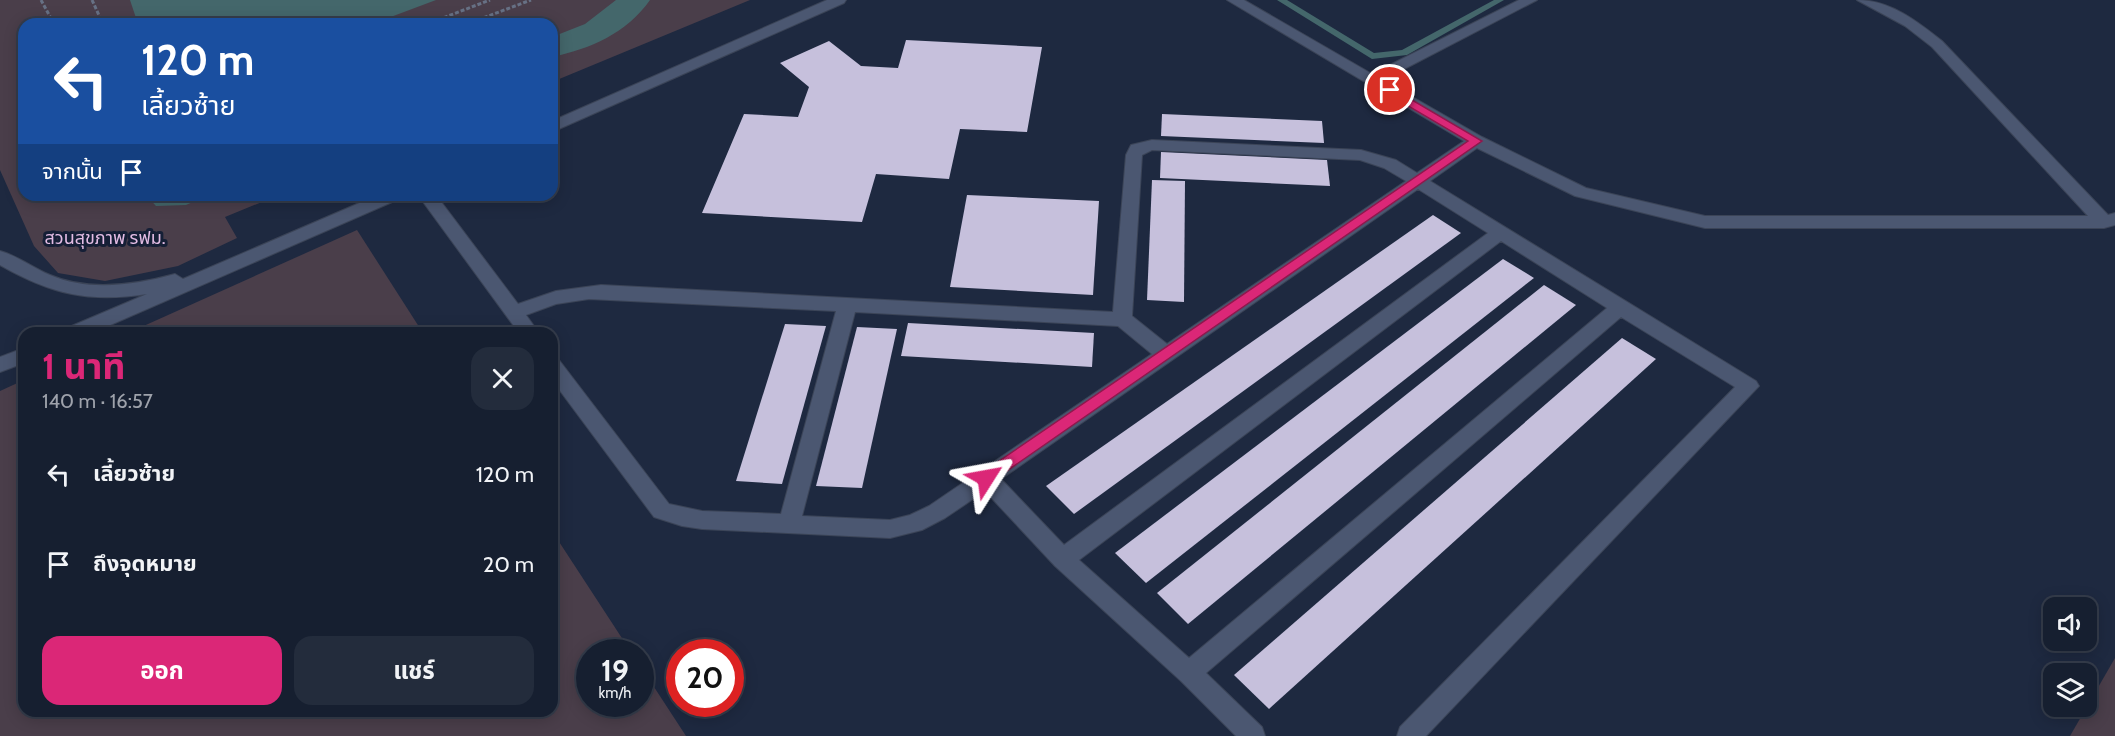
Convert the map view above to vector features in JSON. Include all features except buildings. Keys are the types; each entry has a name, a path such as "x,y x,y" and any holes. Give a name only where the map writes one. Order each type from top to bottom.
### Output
{"lane":[{"path":"558,124 839,0"},
{"path":"1234,0 1476,141 1581,192 1706,222 2110,220"},
{"path":"1372,80 1530,0"},
{"path":"1864,0 1910,23 1937,44 2110,220"},
{"path":"558,373 662,511 702,520 890,529 914,523 937,512 1476,141"},
{"path":"1122,319 1134,154 1137,149 1143,146 1361,155 1390,164 1418,180 1749,386 1409,736"},
{"path":"88,327 379,201"},
{"path":"430,201 524,327"},
{"path":"1064,559 1502,232"},
{"path":"0,257 53,284 86,292 169,283 233,264"},
{"path":"514,313 557,296 601,292 1122,319 1166,354"},
{"path":"789,524 847,304"},
{"path":"1189,673 1620,306"},
{"path":"0,365 18,358"},
{"path":"986,478 1064,559 1189,673 1253,736"}],"path":[{"path":"41,0 51,18"},
{"path":"92,0 100,18"},
{"path":"443,18 490,0"},
{"path":"482,18 531,0"}],"green space":[{"name":"สวนสุขภาพ รฟม.","path":"0,0 750,0 558,80 558,18 18,18 18,201 264,201 225,217 237,238 178,266 105,281 58,273 34,246 0,170"},
{"path":"357,230 419,327 141,327"},
{"path":"18,383 18,717 558,717 558,540 623,639 576,639 576,717 654,717 654,687 666,705 666,717 674,717 686,736 0,736 0,391"},
{"path":"2115,658 2115,736 2070,736 2081,717 2097,717 2097,689"}],"shaded area":[{"path":"130,0 436,0 388,18 136,18"},
{"path":"151,201 195,201 186,205 156,206"}],"waterway":[{"path":"558,46 597,31 634,0"},
{"path":"1281,0 1372,56 1404,53 1500,0"}],"route":[{"path":"986,478 1476,141 1390,90"}]}
